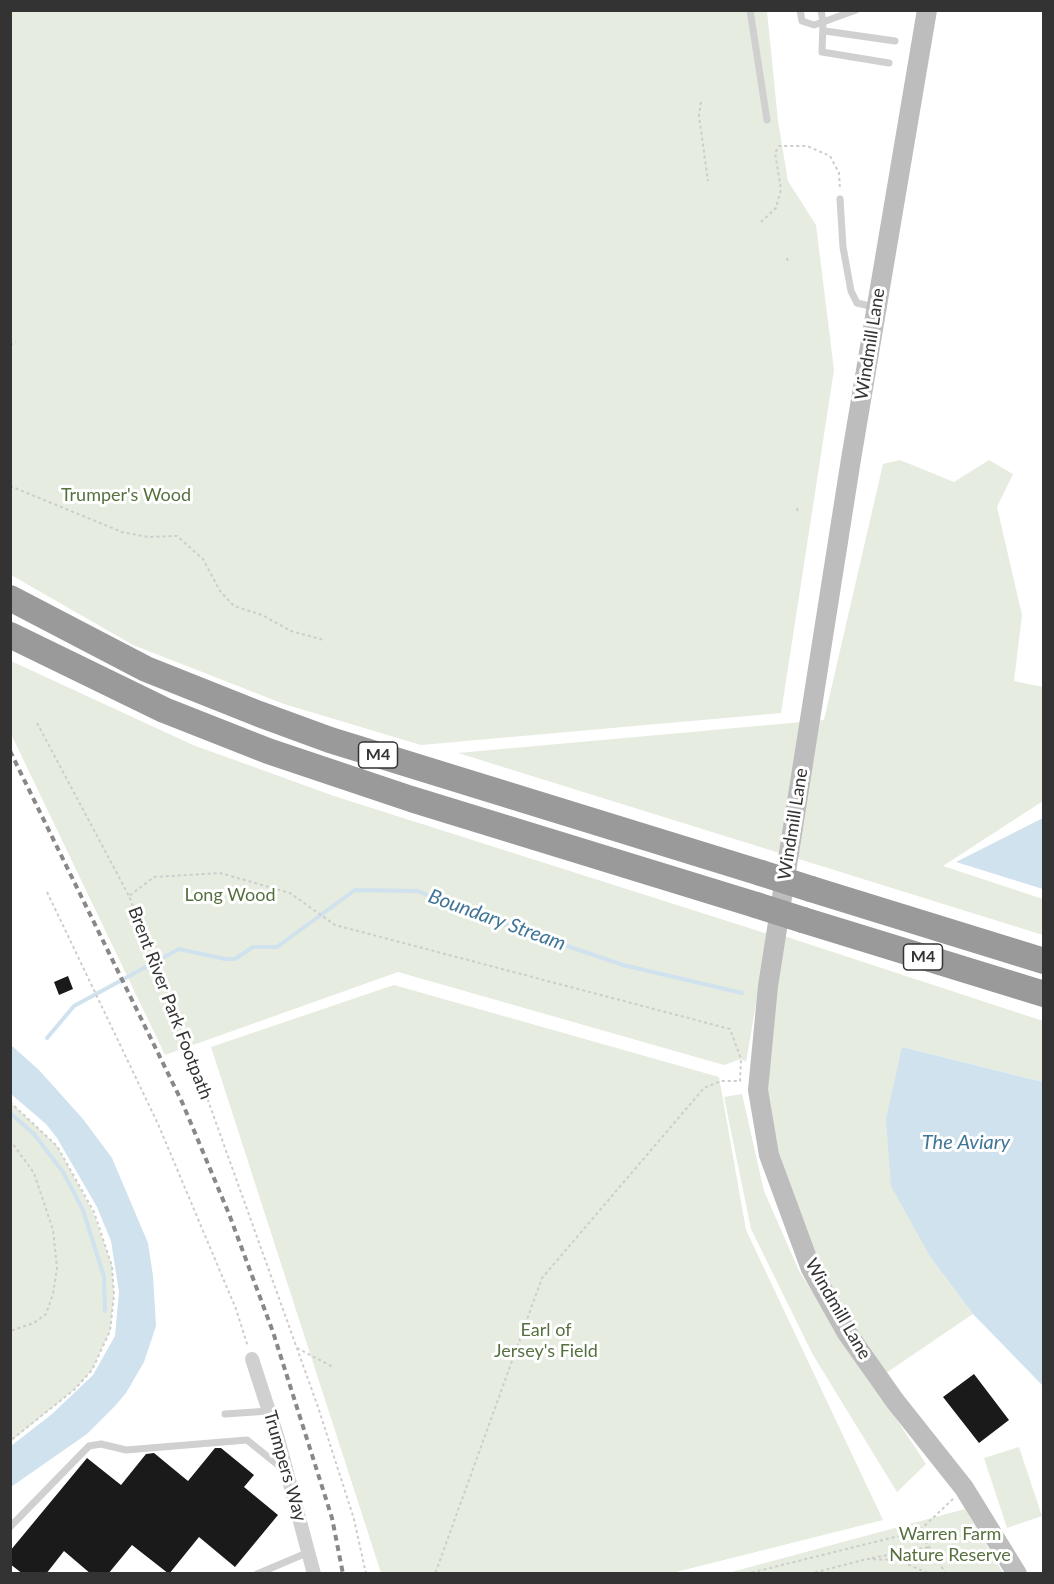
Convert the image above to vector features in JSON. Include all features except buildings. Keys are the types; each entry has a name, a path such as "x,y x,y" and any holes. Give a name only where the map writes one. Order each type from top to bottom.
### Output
{"highway":[{"name":"M4","path":"10,598 146,669 330,740 1044,961"},
{"name":"M4","path":"10,635 144,701 268,751 411,799 1044,994"}],"main road":[{"name":"Windmill Lane","path":"927,10 876,308 768,986 758,1090 769,1155 811,1269 848,1333 895,1401 964,1488 1017,1574"}],"street":[{"name":"Trumpers Way","path":"252,1359 287,1472 314,1574"}],"lane":[{"path":"750,10 767,120"},
{"path":"800,10 802,21 814,25 856,10"},
{"path":"821,10 825,31 822,52 889,63"},
{"path":"825,31 895,41"},
{"path":"840,199 843,247 851,291 857,303 876,308"},
{"path":"225,1414 269,1411"},
{"path":"10,1527 89,1446 100,1444 126,1450 247,1440 287,1472"},
{"path":"257,1574 309,1552"}],"path":[{"path":"700,102 699,116 708,182"},
{"path":"760,222 776,208 781,189 775,153 779,146 807,146 830,156 839,173 840,199"},
{"path":"787,258 788,264"},
{"path":"10,345 16,342"},
{"path":"10,486 122,532 148,537 177,536 198,552 220,591 234,606 262,615 291,631 324,640"},
{"path":"797,508 798,513"},
{"path":"37,723 129,896"},
{"name":"Brent River Park Footpath","path":"366,1574 354,1519 297,1348 196,1067 129,896 154,877 220,873 290,893 335,925 730,1029 741,1059 740,1081 721,1081 704,1088 542,1278 435,1574"},
{"path":"47,892 158,1124 236,1309 252,1359"},
{"path":"10,1102 57,1146 93,1212 112,1266 114,1295 110,1331 92,1370 75,1389 10,1441"},
{"path":"10,1140 34,1173 53,1230 57,1268 53,1294 46,1314 34,1323 10,1331"},
{"path":"297,1348 333,1367"},
{"path":"746,1574 919,1531 964,1488"},
{"path":"919,1531 946,1574"},
{"path":"809,1574 867,1559 929,1547"},
{"path":"867,1559 898,1560 930,1574"}],"green space":[{"name":"Trumper's Wood","path":"11,11 767,11 778,121 788,181 816,225 834,370 781,713 421,745 284,704 133,645 11,575"},
{"path":"900,460 954,482 989,460 1013,474 997,507 1022,615 1014,681 1043,687 1043,801 943,866 1043,899 1043,935 458,753 824,720 883,464"},
{"name":"Long Wood","path":"11,661 193,745 334,796 768,934 746,1062 741,1059 724,1065 398,972 165,1055 11,734"},
{"path":"778,934 1043,1021 1043,1082 902,1047 931,1258 973,1314 880,1377 814,1266 780,1169 765,1088"},
{"name":"Earl of Jersey's Field","path":"394,985 719,1077 746,1230 883,1520 672,1573 381,1573 211,1047"},
{"path":"742,1094 764,1191 800,1273 926,1464 897,1492 813,1355 751,1229 724,1097"},
{"path":"10,1102 57,1146 93,1212 112,1266 114,1295 110,1331 92,1370 75,1389 11,1441"},
{"path":"1019,1447 1042,1516 1007,1528 984,1458"},
{"name":"Warren Farm Nature Reserve","path":"965,1509 1003,1573 728,1573"}],"water":[{"path":"1043,818 1043,889 956,862"},
{"path":"11,1045 39,1070 83,1119 112,1158 148,1243 153,1276 156,1326 144,1362 126,1393 115,1406 87,1434 11,1487 11,1446 52,1414 93,1375 115,1336 119,1292 111,1241 97,1207 57,1138 46,1124 11,1094"},
{"name":"The Aviary","path":"902,1047 1043,1082 1043,1386 973,1314 931,1258 891,1186 886,1119"}],"waterway":[{"name":"Boundary Stream","path":"47,1038 74,1006 179,949 235,959 253,947 277,947 355,890 418,891 450,906 623,965 742,993"},
{"path":"10,1113 34,1134 63,1172 83,1210 104,1277 105,1311"}],"railway":[{"path":"10,751 182,1102 229,1214 273,1332 332,1518 343,1574"}]}
